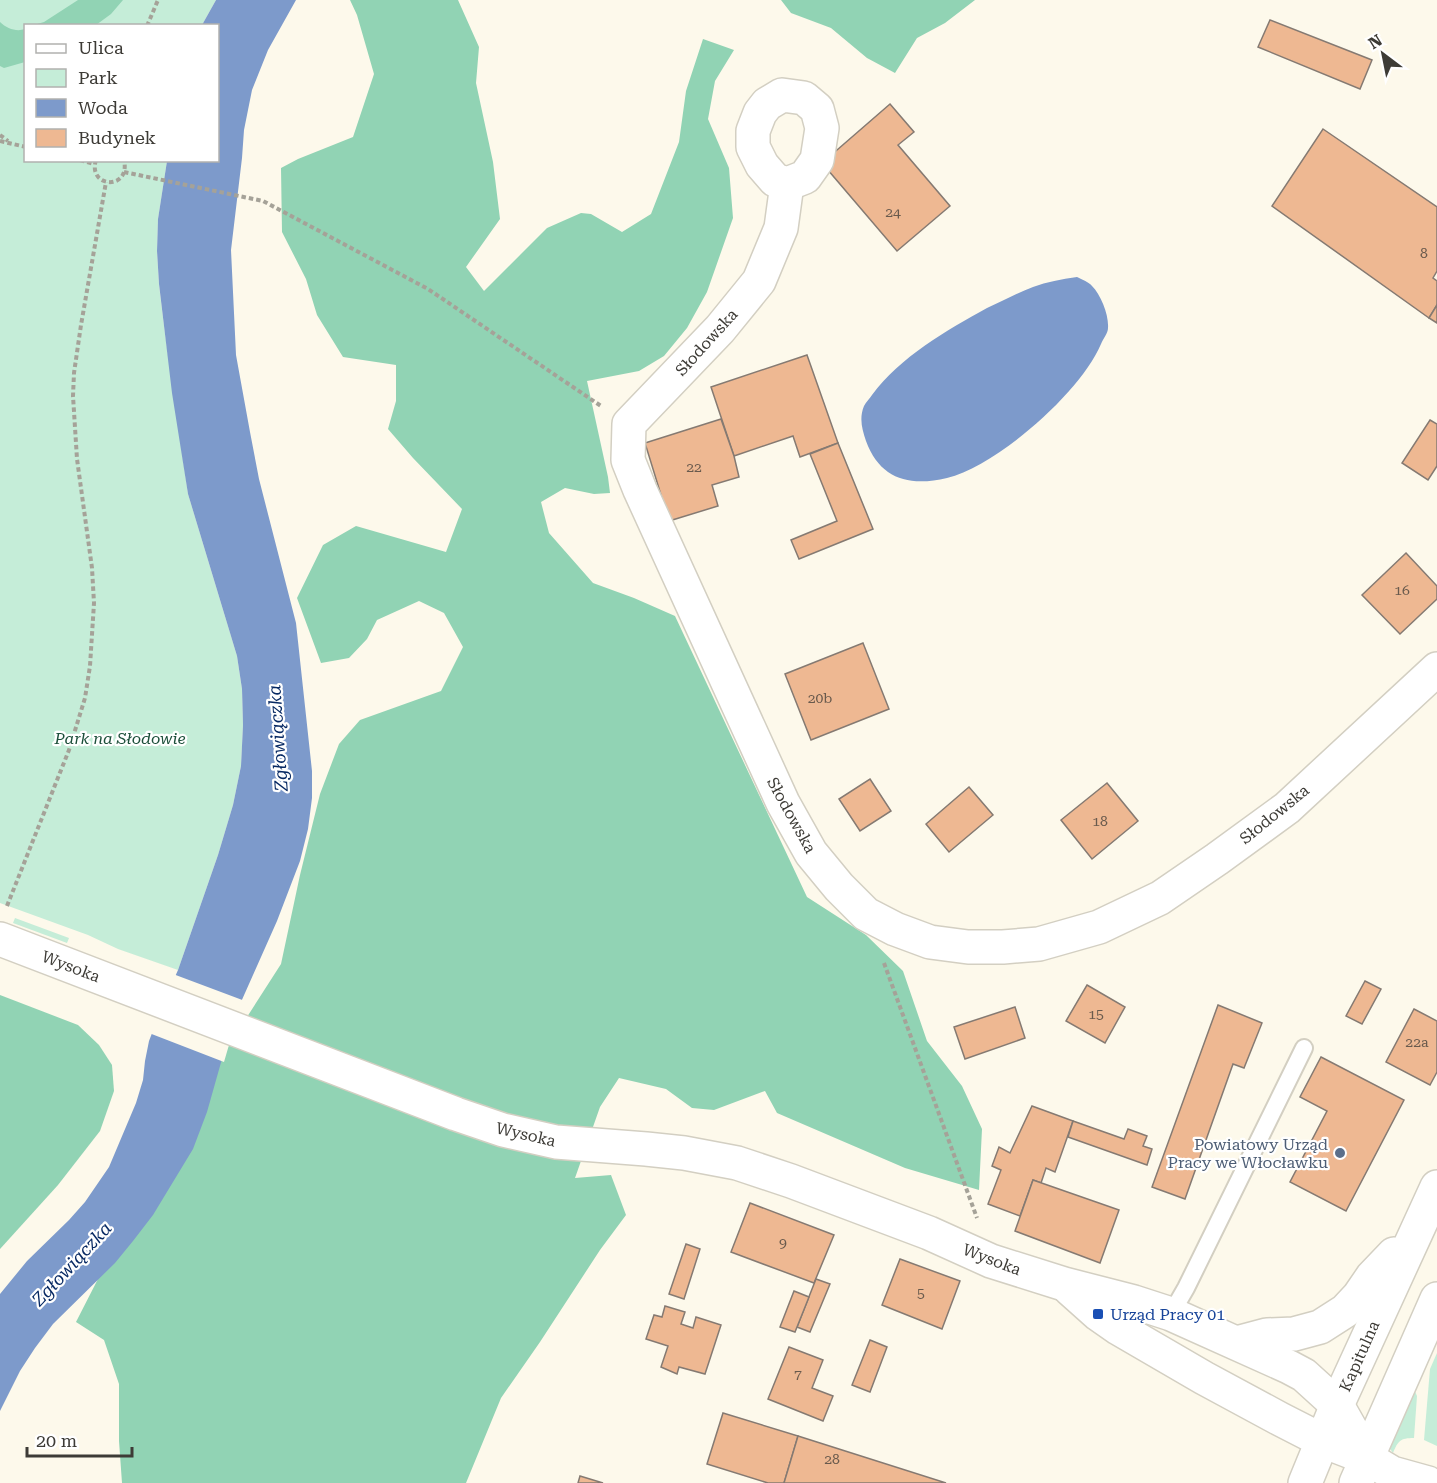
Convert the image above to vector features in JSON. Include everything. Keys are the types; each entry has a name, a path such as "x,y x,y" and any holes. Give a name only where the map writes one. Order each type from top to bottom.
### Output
{"street":[{"name":"Słodowska","path":"787,184 781,228 759,281 720,329 629,424 628,460 783,804 811,853 839,887 866,914 895,929 930,942 968,947 1039,944 1099,927 1160,898 1287,808 1437,669"},
{"name":"Wysoka","path":"3,924 96,976 503,1130 556,1142 665,1151 737,1163 929,1233 991,1261 1171,1314 1289,1366 1304,1375 1337,1405 1362,1471"},
{"name":"Kapitulna","path":"1305,1483 1337,1405 1437,1187"},
{"name":"Kapitulna","path":"1237,1343 1267,1335 1294,1334 1320,1327 1345,1311 1372,1277 1416,1231"},
{"name":"Wysoka","path":"1064,1284 1118,1328 1204,1378 1323,1441 1362,1471"},
{"path":"1428,1483 1392,1473 1362,1471 1437,1299"}],"lane":[{"path":"1171,1314 1304,1048"}],"path":[{"path":"148,24 158,0"},
{"path":"0,135 11,143"},
{"path":"0,141 24,146"},
{"path":"95,162 97,176 106,182 115,182 119,179 124,172 124,162"},
{"path":"124,172 263,201 428,289 573,389 629,424"},
{"path":"3,924 69,750 84,698 90,666 94,603 92,568 77,459 73,396 74,373 106,182"},
{"path":"866,914 981,1227"}],"green space":[{"name":"Park na Słodowie","path":"0,0 216,0 203,24 24,24 24,162 167,162 158,219 157,251 165,334 188,494 237,656 242,689 241,766 233,805 178,970 0,903"},
{"path":"78,0 123,0 111,14 97,24 37,24"},
{"path":"350,0 458,0 479,47 476,83 493,162 500,219 466,267 484,291 547,228 581,213 591,214 622,232 651,214 679,142 686,91 703,39 734,50 715,81 708,119 729,168 733,218 707,292 687,328 664,356 639,371 587,381 610,493 594,494 565,488 541,502 549,533 593,583 675,616 807,897 866,935 903,971 927,1041 962,1086 982,1129 979,1190 905,1168 777,1113 765,1091 714,1110 692,1108 666,1089 619,1078 600,1107 575,1178 611,1175 626,1215 501,1398 466,1483 122,1483 119,1384 104,1340 76,1322 172,1134 281,964 320,794 339,744 360,720 441,691 463,647 444,613 419,601 377,620 367,639 349,658 321,663 297,598 323,545 356,526 446,552 462,509 388,429 396,401 396,365 343,357 317,315 306,279 282,232 281,168 353,137 374,74 357,15"},
{"path":"781,0 975,0 945,23 917,38 895,73 867,58 831,28 791,13"},
{"path":"0,22 12,29 24,29 24,62 4,68 0,66"},
{"path":"15,918 69,938 67,943 13,923"},
{"path":"0,995 78,1025 99,1045 112,1065 114,1091 100,1131 58,1185 0,1249"},
{"path":"1437,1353 1437,1446 1424,1440 1430,1369"},
{"path":"1410,1380 1417,1396 1414,1438 1400,1441 1393,1453 1388,1446"}],"water":[{"name":"Zgłowiączka","path":"216,0 296,0 268,50 252,90 244,130 231,250 236,355 259,479 296,623 312,771 312,798 308,829 300,861 277,921 233,1020 207,1112 193,1149 153,1215 133,1241 115,1263 53,1324 35,1348 20,1371 0,1411 0,1294 27,1261 85,1202 109,1167 136,1103 143,1080 149,1041 178,970 218,855 233,805 241,766 242,689 237,656 188,494 172,393 157,251 158,219 167,162 219,162 219,24 203,24"},
{"path":"1077,277 1091,285 1098,295 1106,311 1108,330 1091,363 1076,383 1036,424 990,458 947,478 933,481 908,480 888,472 879,464 866,441 861,419 864,406 896,368 940,335 987,308 1033,287"}],"pier":[{"path":"173,974 245,1001 236,1021 224,1062 149,1033"}],"building":[{"path":"1270,20 1372,60 1360,89 1258,47"},
{"path":"890,104 914,132 898,145 950,206 897,251 822,163"},
{"path":"1323,129 1437,207 1437,271 1433,278 1437,281 1437,305 1429,318 1272,206"},
{"path":"1437,305 1437,323 1429,318"},
{"path":"807,355 838,443 800,457 793,436 734,456 711,387"},
{"path":"721,419 739,477 712,485 718,506 669,521 645,443"},
{"path":"1430,420 1437,424 1437,466 1428,480 1402,463"},
{"path":"838,443 873,529 799,559 791,540 837,521 810,454"},
{"path":"1406,553 1437,586 1437,599 1400,634 1362,595"},
{"path":"863,643 889,709 811,740 785,674"},
{"path":"870,779 891,811 860,831 839,799"},
{"path":"1107,783 1138,821 1092,859 1061,820"},
{"path":"969,787 993,815 949,852 926,824"},
{"path":"1365,981 1381,989 1362,1024 1346,1016"},
{"path":"1087,985 1125,1007 1105,1043 1066,1021"},
{"path":"1218,1005 1262,1023 1244,1068 1233,1064 1185,1199 1152,1187"},
{"path":"1015,1007 1025,1038 965,1059 954,1027"},
{"path":"1414,1009 1437,1021 1437,1072 1430,1085 1386,1062"},
{"name":"Powiatowy Urząd Pracy we Włocławku","path":"1321,1057 1404,1100 1346,1211 1290,1182 1327,1111 1300,1097"},
{"path":"1032,1106 1073,1121 1055,1172 1046,1168 1041,1183 1033,1180 1020,1216 988,1204 1001,1170 992,1166 999,1147 1010,1153"},
{"path":"1073,1121 1124,1139 1128,1129 1147,1136 1143,1146 1152,1149 1147,1165 1068,1137"},
{"path":"1033,1180 1119,1210 1100,1263 1015,1231"},
{"path":"750,1203 834,1235 814,1283 731,1252"},
{"path":"686,1244 700,1249 684,1299 669,1294"},
{"path":"900,1259 960,1281 942,1329 882,1305"},
{"path":"816,1279 830,1284 810,1332 797,1327"},
{"path":"794,1291 809,1297 795,1332 780,1327"},
{"path":"665,1306 685,1312 681,1324 693,1328 696,1317 721,1325 705,1374 679,1367 677,1374 661,1367 668,1346 646,1339 654,1315 662,1317"},
{"path":"870,1340 887,1347 870,1392 852,1385"},
{"path":"789,1347 823,1360 812,1388 833,1396 823,1421 768,1399"},
{"path":"723,1413 798,1436 784,1483 768,1483 707,1464"},
{"path":"798,1436 946,1483 784,1483"},
{"path":"580,1476 603,1483 578,1483"}],"place":[{"name":"Powiatowy Urząd Pracy we Włocławku","path":"1340,1153"},
{"name":"Urząd Pracy 01","path":"1098,1314"}]}
